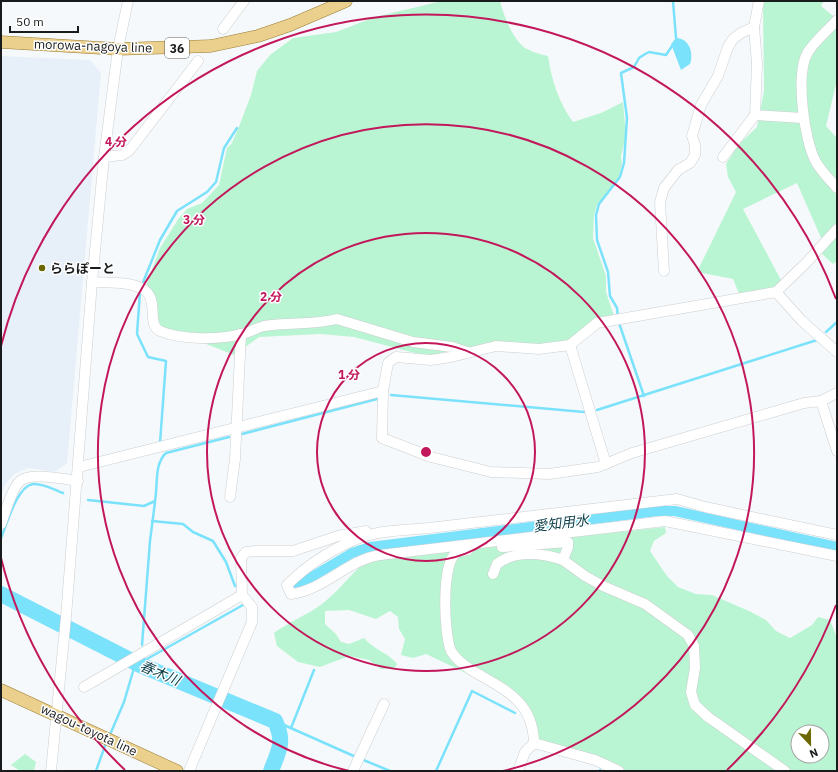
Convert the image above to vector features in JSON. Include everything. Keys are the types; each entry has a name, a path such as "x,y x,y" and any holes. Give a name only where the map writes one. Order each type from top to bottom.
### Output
{"main road":[{"name":"morowa-nagoya line","path":"1,42 118,49 190,48 235,41 290,25 346,1"},
{"name":"wagou-toyota line","path":"2,692 57,714 177,771"}],"street":[{"path":"51,771 78,481 92,282 104,157 118,49 128,1"},
{"path":"223,28 244,1"},
{"path":"723,157 755,116 757,64 754,27 759,1"},
{"path":"837,20 808,52 803,66 803,118 816,162 837,188"},
{"path":"664,271 660,202 664,188 678,170 690,164 695,155 695,144 692,136 701,105 718,76 728,47 733,39 741,32 754,27"},
{"path":"104,157 122,155 129,152 198,61"},
{"path":"755,116 803,118"},
{"path":"837,229 807,262 776,292 597,324 570,345 539,349 496,346 451,357 431,360 396,357 388,363 383,391 382,438 431,457 491,472 528,474 570,472 598,467 632,453 804,403 822,401 837,393"},
{"path":"92,282 133,285 143,289 148,294 151,301 155,327 159,331 181,337 217,337 241,334 264,326 324,322 337,319 413,342 452,347 467,352"},
{"path":"776,292 802,321 837,352"},
{"path":"230,497 236,429 241,334"},
{"path":"570,345 606,464"},
{"path":"79,467 236,429 383,391"},
{"path":"822,401 837,451"},
{"path":"1,524 16,485 25,478 33,476 78,481"},
{"path":"189,771 252,622 252,607 242,595 241,558 246,552 256,550 293,552 338,536 380,529 399,530 429,528 678,499 705,507 837,535"},
{"path":"399,530 363,537 336,550 302,570 287,585 291,594 310,589 369,557 665,521 837,556"},
{"path":"518,771 525,752 534,743 534,730 530,717 521,703 499,685 462,665 452,651 445,622 447,575 454,555 459,551 568,542 568,547 563,560"},
{"path":"493,574 497,564 514,557 543,554 563,560 585,576 603,586 645,604 688,635 694,646 696,668 691,692 695,705 708,717 785,771"},
{"path":"84,687 242,595"},
{"path":"353,771 384,704"},
{"path":"534,743 595,760 619,771"}],"shaded area":[{"name":"ららぽーと","path":"1,56 90,60 101,73 67,463 55,472 28,468 14,474 5,485 1,496"}],"green space":[{"path":"442,1 500,1 507,21 517,40 527,49 548,56 551,74 556,90 563,106 573,122 601,113 623,102 626,136 621,156 622,164 619,177 597,205 594,215 593,238 606,276 606,292 614,316 565,341 469,348 462,346 430,357 354,337 321,334 259,337 234,355 160,326 154,295 146,286 160,248 179,218 187,209 202,203 219,185 227,148 232,143 240,124 251,95 257,71 270,55 293,38 336,32 375,17"},
{"path":"765,1 824,1 821,6 837,19 837,80 826,126 837,138 837,261 833,264 820,252 822,240 797,183 743,209 782,282 773,289 740,296 733,279 697,272 736,192 728,177 726,164 739,144 757,127 764,91 763,6"},
{"path":"665,527 666,533 654,541 650,551 667,576 678,587 696,594 712,595 749,611 766,620 776,631 790,638 812,625 818,617 830,620 837,638 837,771 626,771 609,761 540,741 518,707 491,685 426,654 413,658 401,655 405,639 399,629 398,617 390,611 376,619 349,610 325,611 325,624 336,634 341,642 349,644 364,638 393,660 397,664 395,668 381,669 369,660 349,656 320,667 298,662 277,646 274,633 322,604 369,559"},
{"path":"25,754 36,762 34,771 20,771 11,765"}],"water":[{"path":"676,38 687,43 691,51 690,64 681,70 671,44"}],"waterway":[{"path":"673,1 676,38"},
{"path":"618,318 617,308 610,296 608,272 597,240 596,215 599,204 620,177 624,163 627,118 621,73 634,67 639,58 645,54 649,52 666,55 672,46"},
{"path":"142,285 160,240 177,211 207,192 216,182 224,148 237,128"},
{"path":"140,292 137,334 148,357 166,361 160,443"},
{"path":"826,332 837,322"},
{"path":"619,323 644,396"},
{"path":"597,410 817,340"},
{"path":"391,395 584,412"},
{"path":"242,434 377,399"},
{"path":"88,500 144,506 155,501 158,469 162,458 166,453 229,437"},
{"path":"1,538 13,506 17,498 27,486 33,484 41,485 63,493"},
{"path":"142,645 150,541 155,502"},
{"name":"愛知用水","path":"293,588 352,553 370,547 658,511 675,511 837,547"},
{"path":"152,521 183,524 193,532 213,541 226,562 235,586"},
{"name":"春木川","path":"1,594 138,664 275,721 280,735 280,746 271,771"},
{"path":"109,737 124,702 134,668 138,664 243,605"},
{"path":"291,728 314,670"},
{"path":"436,771 472,691 515,713"},
{"path":"275,721 356,757"},
{"path":"96,771 106,743"},
{"path":"361,759 390,771"}],"place":[{"name":"ららぽーと","path":"42,268"}]}
